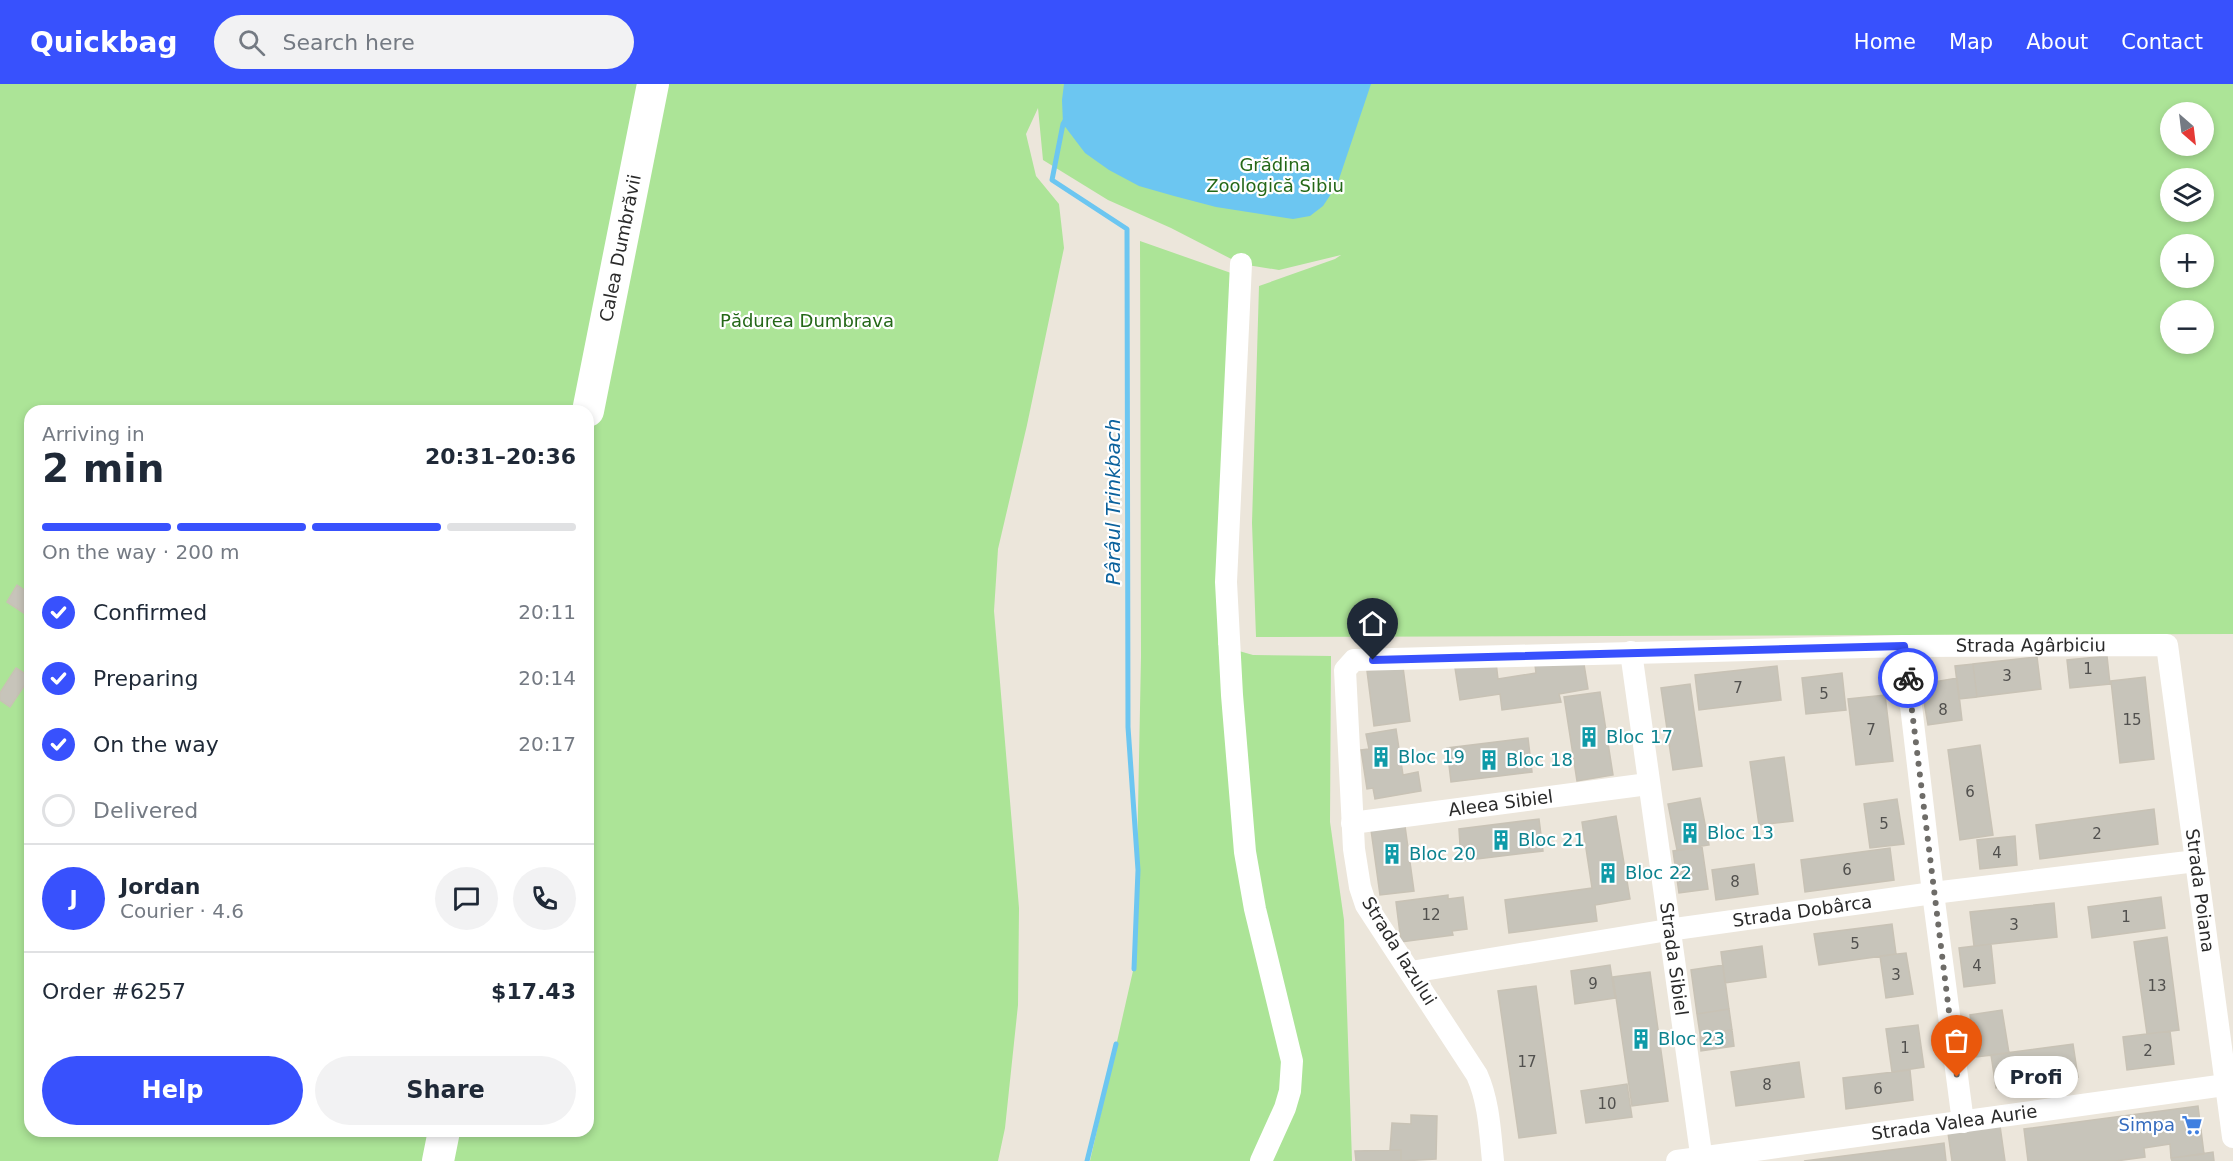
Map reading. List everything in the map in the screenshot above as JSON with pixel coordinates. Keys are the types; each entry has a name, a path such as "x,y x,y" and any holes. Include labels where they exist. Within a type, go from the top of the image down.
{"main road":[{"name":"Calea Dumbrăvii","path":"589,405 654,84"},
{"path":"438,1161 443,1137"}],"street":[{"path":"1241,264 1226,582 1232,695 1245,852 1255,909 1289,1045 1292,1068 1290,1091 1285,1108 1261,1161"},
{"name":"Strada Agârbiciu","path":"1354,660 1904,646 2167,645"},
{"name":"Strada Poiana","path":"2167,645 2196,861 2230,1085 2233,1137"},
{"path":"1904,646 1963,1122"},
{"name":"Strada Sibiel","path":"1631,652 1668,930 1702,1159"},
{"name":"Strada Iazului","path":"1354,660 1345,670 1352,823 1360,887 1366,905 1411,972 1483,1089 1493,1161"},
{"name":"Aleea Sibiel","path":"1352,823 1648,784"},
{"name":"Strada Dobârca","path":"1411,972 1668,930 1933,893 2196,861"},
{"name":"Strada Valea Aurie","path":"1677,1161 2230,1085"}],"green space":[{"path":"0,84 2233,84 2233,634 1256,637 1252,523 1259,286 1341,255 1279,270 1241,264 1171,228 1108,200 1043,160 1038,108 1026,134 1036,176 1059,204 1064,248 998,549 994,611 1019,908 1018,1005 1005,1128 998,1161 0,1161"},
{"path":"1140,241 1231,273 1218,645 1253,655 1331,656 1330,822 1344,920 1352,1161 1090,1161 1135,962 1141,657"}],"water":[{"path":"1064,84 1371,84 1337,185 1323,206 1310,216 1293,219 1216,207 1174,196 1139,186 1109,170 1085,153 1063,124"}],"building":[{"path":"17,585 24,590 24,613 7,602"},
{"path":"2107,656 2110,684 2070,688 2067,660"},
{"path":"2037,657 2041,689 1977,697 1973,664"},
{"path":"1583,658 1588,689 1559,694 1561,702 1502,710 1500,694 1460,700 1455,668 1496,662 1498,679 1536,673 1535,665"},
{"path":"1973,664 1977,697 1959,699 1955,666"},
{"path":"1777,666 1781,700 1699,710 1695,675"},
{"path":"1403,667 1410,721 1374,726 1367,671"},
{"path":"16,668 24,673 24,686 10,707 0,700 0,693"},
{"path":"1842,673 1846,710 1806,714 1802,678"},
{"path":"2145,677 2154,759 2120,763 2111,681"},
{"path":"1957,678 1962,720 1928,725 1921,684"},
{"path":"1690,684 1702,766 1673,770 1661,688"},
{"name":"Bloc 17","path":"1600,692 1613,775 1577,781 1564,697"},
{"path":"1885,695 1893,761 1856,765 1848,699"},
{"name":"Bloc 19","path":"1396,729 1403,775 1418,772 1421,791 1375,799 1373,788 1367,789 1361,750 1369,749 1366,734"},
{"name":"Bloc 18","path":"1528,738 1532,772 1451,782 1447,748"},
{"path":"1980,745 1993,835 1960,840 1948,750"},
{"path":"1784,757 1793,821 1759,825 1750,762"},
{"name":"Bloc 13","path":"1700,798 1709,845 1677,850 1668,804"},
{"path":"1897,799 1904,844 1870,848 1864,804"},
{"path":"2154,809 2158,844 2040,859 2036,825"},
{"name":"Bloc 22","path":"1616,816 1630,899 1595,905 1597,921 1509,933 1505,900 1592,888 1582,822"},
{"name":"Bloc 21","path":"1539,819 1543,851 1461,861 1459,829"},
{"name":"Bloc 20","path":"1405,826 1414,891 1380,895 1371,830"},
{"path":"2015,836 2017,865 1980,869 1977,840"},
{"path":"1702,847 1708,889 1679,893 1673,851"},
{"path":"1890,848 1894,880 1805,892 1801,860"},
{"path":"1754,864 1758,894 1716,900 1712,870"},
{"path":"1448,895 1448,899 1463,897 1467,929 1452,931 1453,935 1401,942 1396,902"},
{"path":"2161,897 2165,928 2092,938 2088,907"},
{"path":"2054,903 2057,937 1974,946 1970,912"},
{"path":"1892,924 1896,954 1819,965 1814,934"},
{"path":"2167,937 2179,1030 2147,1034 2134,942"},
{"path":"1991,944 1995,983 1964,987 1959,948"},
{"path":"1762,946 1766,977 1725,983 1721,952"},
{"path":"1906,953 1913,994 1886,998 1880,956"},
{"path":"1610,965 1615,998 1575,1004 1571,971"},
{"path":"1723,965 1729,1009 1697,1014 1691,970"},
{"name":"Bloc 23","path":"1650,972 1668,1101 1632,1106 1613,977"},
{"path":"1536,986 1556,1133 1519,1138 1498,991"},
{"path":"1729,1009 1732,1030 1700,1034 1697,1014"},
{"path":"2002,1010 2009,1053 1976,1057 1970,1015"},
{"path":"1918,1025 1924,1067 1892,1072 1886,1029"},
{"path":"1732,1030 1734,1046 1701,1051 1700,1034"},
{"path":"2170,1031 2174,1064 2127,1070 2123,1037"},
{"path":"2073,1044 2078,1077 1996,1088 1991,1055"},
{"path":"1799,1062 1804,1097 1736,1106 1731,1072"},
{"path":"1910,1070 1913,1100 1846,1109 1843,1078"},
{"path":"1627,1084 1632,1117 1586,1123 1581,1091"},
{"path":"2198,1106 2204,1154 2171,1158 2170,1144 2144,1148 2145,1157 2116,1161 2028,1161 2024,1129"},
{"path":"1411,1115 1437,1116 1436,1159 1401,1161 1401,1150 1390,1150 1392,1123 1411,1124"},
{"path":"2000,1126 2005,1161 1952,1161 1948,1133"},
{"path":"1944,1143 1946,1161 1804,1161 1930,1145"},
{"path":"1401,1150 1401,1161 1356,1161 1355,1151"},
{"path":"2213,1152 2214,1161 2172,1161 2171,1158"}],"waterway":[{"name":"Pârâul Trinkbach","path":"1066,119 1063,124 1052,180 1127,229 1128,727 1138,870 1134,969"},
{"name":"Pârâul Trinkbach","path":"1087,1161 1116,1044"}],"way so far":[{"path":"1908,678 1957,1077"}],"place":[{"name":"Bloc 17","path":"1589,737"},
{"name":"Bloc 19","path":"1381,757"},
{"name":"Bloc 18","path":"1489,760"},
{"name":"Bloc 13","path":"1690,833"},
{"name":"Bloc 21","path":"1501,840"},
{"name":"Bloc 20","path":"1392,854"},
{"name":"Bloc 22","path":"1608,873"},
{"name":"Bloc 23","path":"1641,1039"},
{"name":"Profi","path":"1957,1077"},
{"name":"Simpa","path":"2192,1125"}],"route":[{"path":"1373,660 1904,646 1908,678"}],"park label":[{"name":"Grădina Zoologică Sibiu","path":"1275,175"},
{"name":"Pădurea Dumbrava","path":"807,321"}]}
